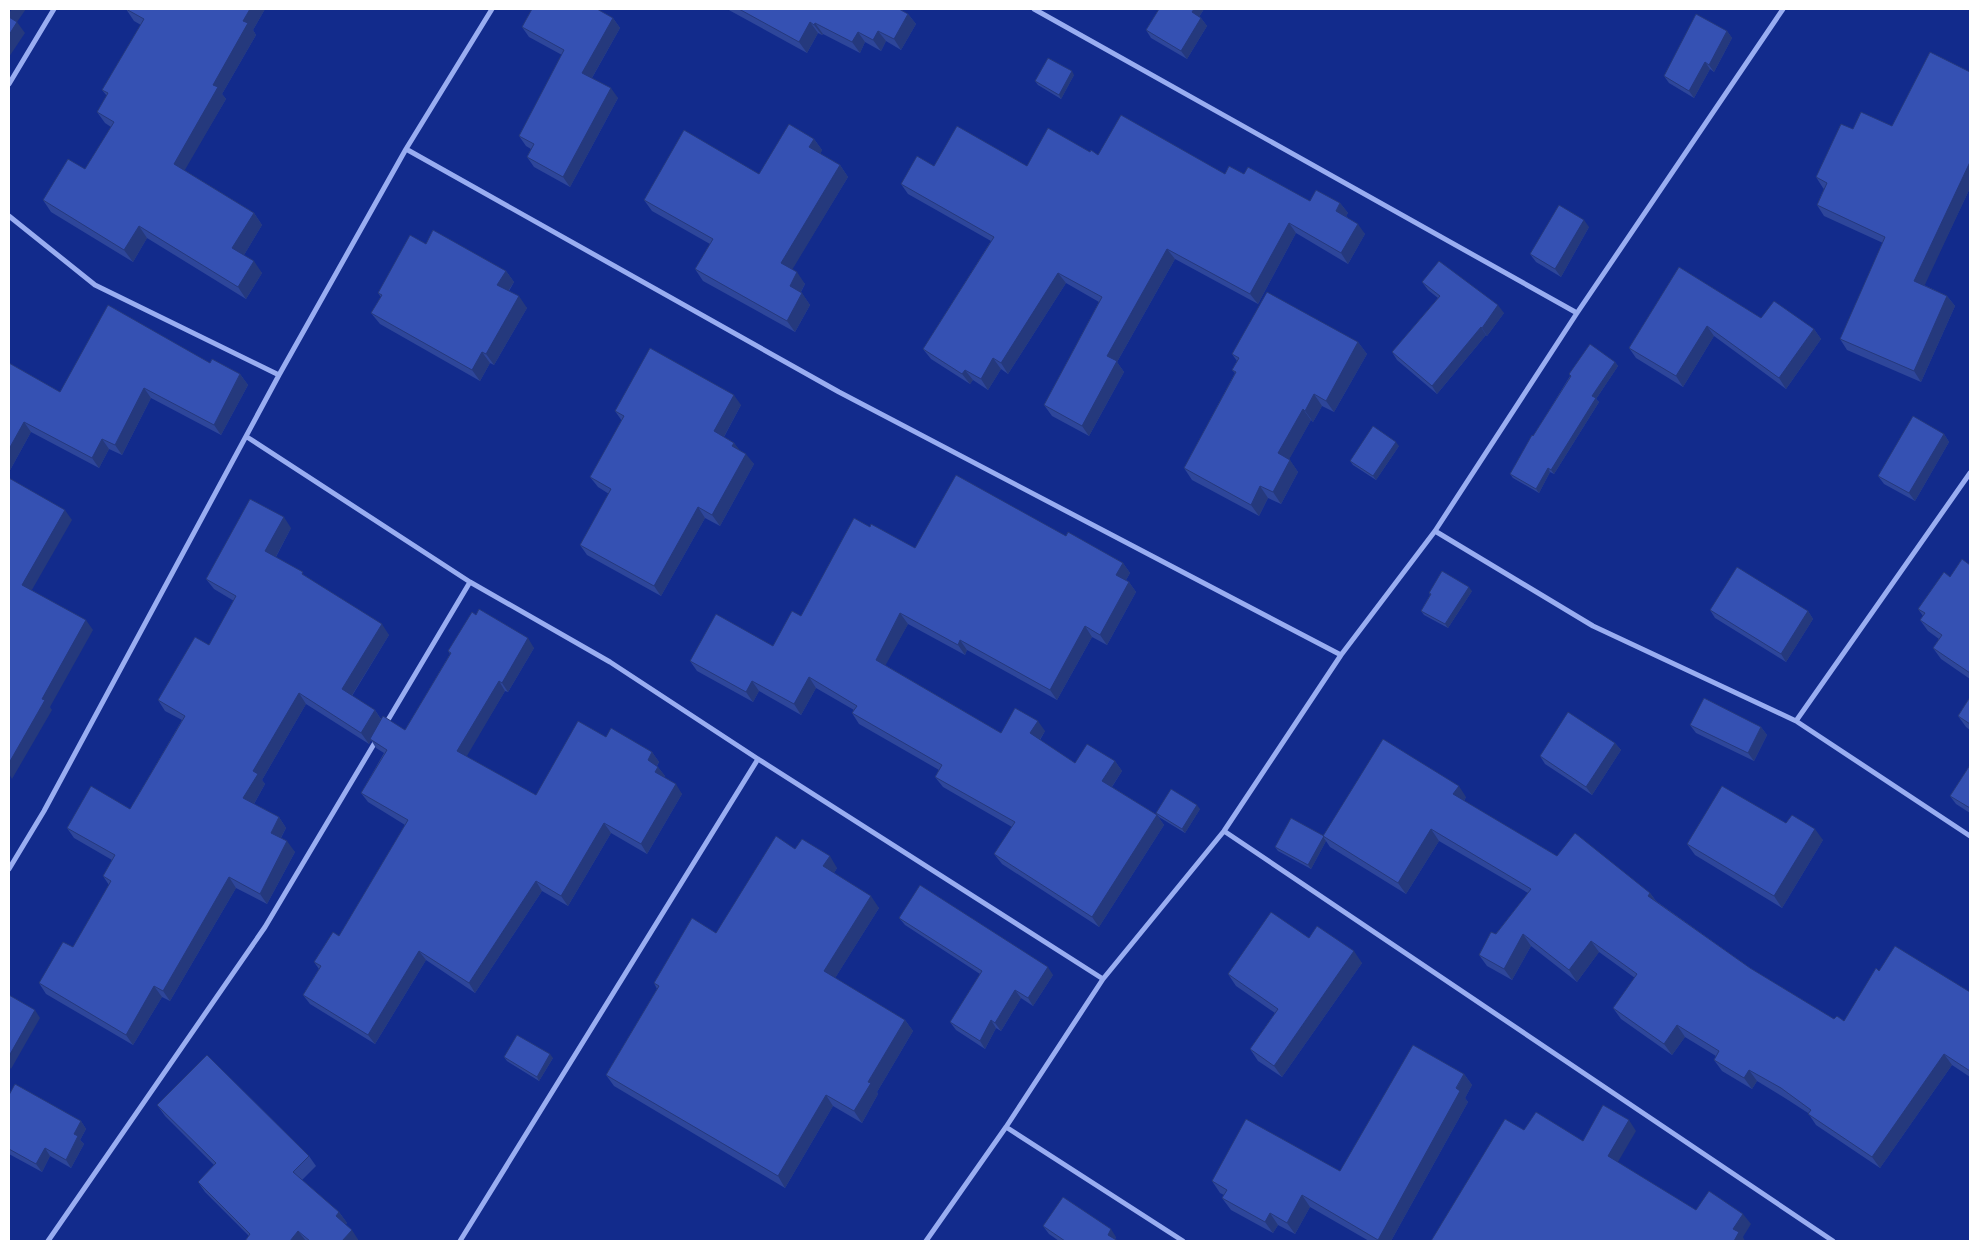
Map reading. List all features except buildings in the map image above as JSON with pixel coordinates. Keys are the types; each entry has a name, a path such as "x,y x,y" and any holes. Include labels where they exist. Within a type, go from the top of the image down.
{"street":[{"path":"9,84 54,9"},
{"path":"9,869 44,811 279,375 406,149 492,9"},
{"path":"1034,9 1577,312"},
{"path":"926,1241 1006,1127 1103,979 1224,831 1341,655 1435,531 1577,312 1783,9"},
{"path":"406,149 839,392 1341,655"},
{"path":"9,216 95,285 279,375"},
{"path":"246,437 470,582 610,662 758,759 1103,979"},
{"path":"1796,721 1970,473"},
{"path":"1435,531 1594,626 1796,721 1970,836"},
{"path":"48,1241 265,927 470,582"},
{"path":"460,1241 758,759"},
{"path":"1224,831 1834,1241"},
{"path":"1006,1127 1183,1241"}]}
